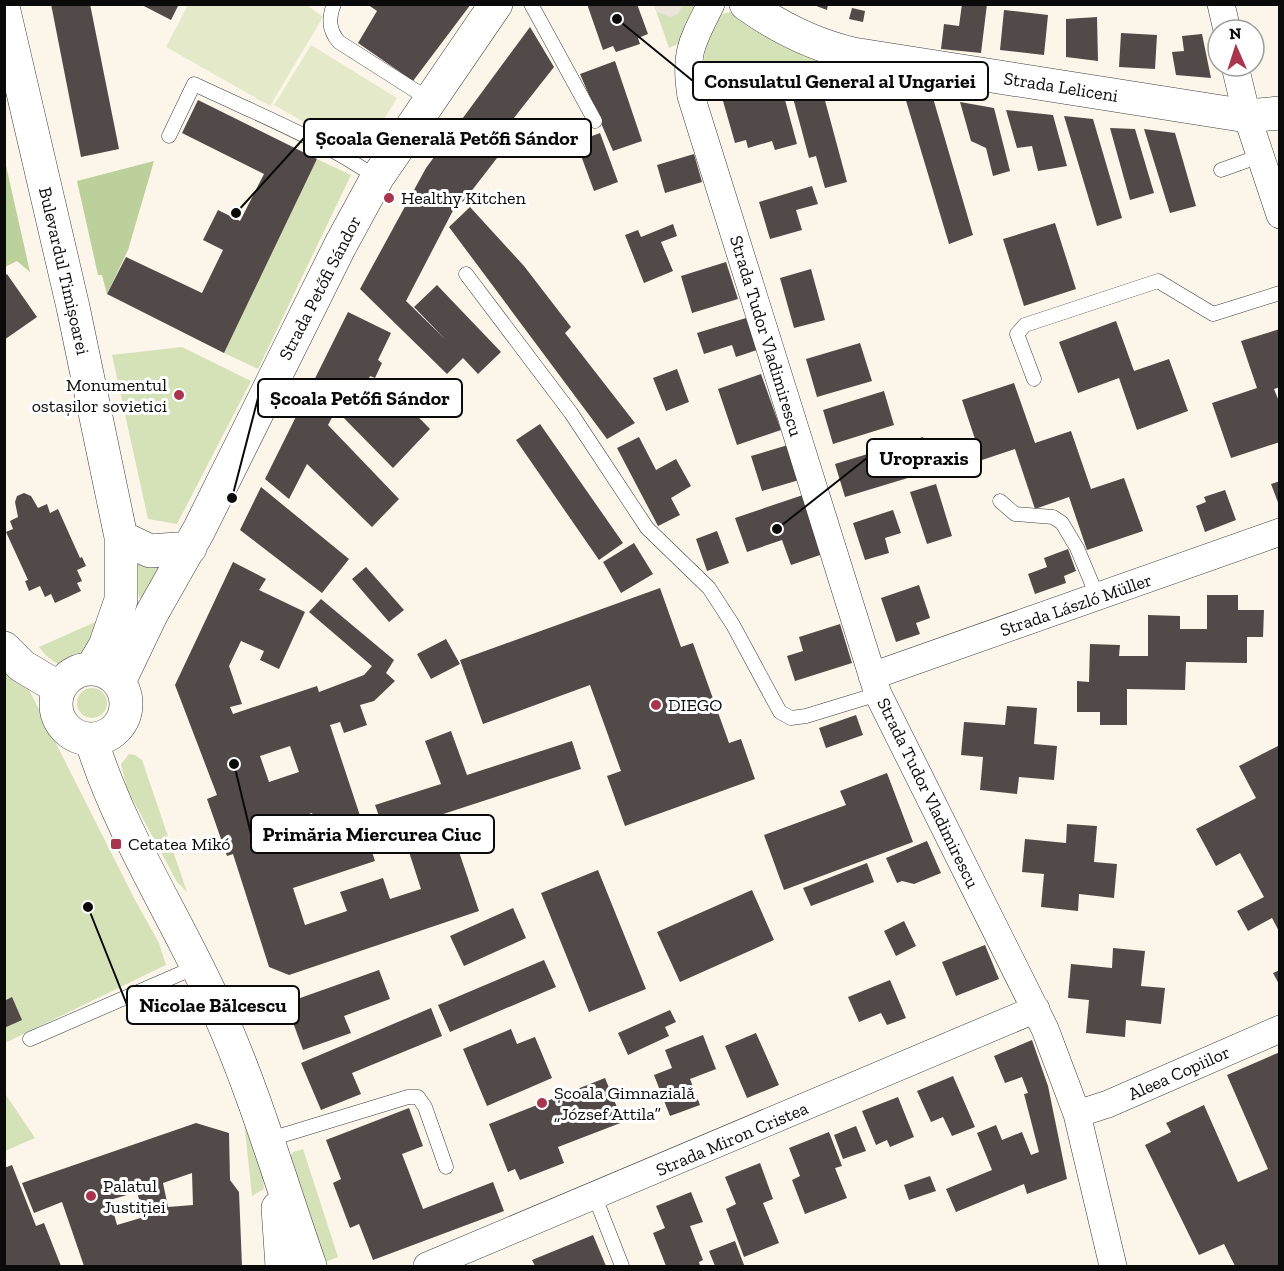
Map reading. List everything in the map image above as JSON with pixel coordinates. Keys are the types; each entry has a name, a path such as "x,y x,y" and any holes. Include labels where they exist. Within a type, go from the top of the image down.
{"street":[{"name":"Strada Petőfi Sándor","path":"105,675 152,613 190,548 328,270 377,178 496,4"},
{"name":"Strada Tudor Vladimirescu","path":"711,4 689,52 687,65 691,96 875,685 893,729 1036,1009 1077,1114 1113,1266"},
{"name":"Strada Leliceni","path":"746,4 785,28 836,50 854,54 1247,116 1280,113"},
{"name":"Bulevardul Timișoarei","path":"4,12 73,307 121,537 121,600 105,646 105,675"},
{"path":"1238,78 1247,116 1280,215"},
{"name":"Strada László Müller","path":"875,685 1098,598 1280,532"},
{"path":"121,537 150,551 190,548"},
{"path":"4,648 22,666 59,688"},
{"path":"70,675 105,675 125,697 123,719 112,732 103,737 91,739 74,735 61,722 55,706 59,688 70,675"},
{"path":"91,739 123,819 198,966 231,1042 310,1266"},
{"name":"Strada Miron Cristea","path":"427,1266 1036,1009"},
{"name":"Aleea Copiilor","path":"1077,1114 1108,1104 1280,1029"},
{"path":"271,1154 282,1266"}],"lane":[{"path":"334,4 330,18 331,32 339,42 430,100"},
{"path":"531,4 595,121"},
{"path":"169,136 194,84 284,126 358,165 377,178"},
{"path":"1221,170 1260,156"},
{"path":"466,274 571,413 647,528 662,546 709,588 733,625 780,712 791,718 806,716 875,685"},
{"path":"1034,379 1017,334 1024,325 1158,281 1213,314 1280,293"},
{"path":"1257,284 1261,299"},
{"path":"1000,501 1015,514 1053,517 1062,523 1077,548 1098,598"},
{"path":"30,1039 198,966"},
{"path":"271,1154 408,1097 418,1097 425,1107 446,1167"},
{"path":"595,1197 622,1266"}],"green space":[{"path":"188,5 307,5 323,17 270,106 166,47"},
{"path":"654,5 698,5 685,41 669,48"},
{"path":"730,12 818,61 818,71 782,69 707,86 704,77 706,48 712,31 722,14"},
{"path":"311,45 397,98 362,155 274,105"},
{"path":"317,159 351,175 258,369 224,353"},
{"path":"5,161 30,272 17,261 5,267"},
{"path":"154,161 128,250 107,294 102,275 98,275 77,181"},
{"path":"182,347 251,381 177,524 148,519 112,355"},
{"path":"129,560 164,563 141,603"},
{"path":"111,615 90,649 73,664 62,665 51,660 39,647"},
{"path":"4,660 19,670 159,943 166,965 5,1043"},
{"path":"92,688 103,692 107,703 103,714 92,718 81,714 77,703 81,692"},
{"path":"129,754 142,760 187,892 177,882 127,789 121,764"},
{"path":"4,1092 35,1138 5,1151 4,1151"},
{"path":"243,1112 261,1159 264,1189 252,1196"},
{"path":"303,1149 338,1257 321,1264 289,1158 293,1152"}],"shaded area":[{"path":"654,4 683,5 678,14 671,17 657,12"}],"building":[{"path":"51,4 90,4 119,149 81,157"},
{"path":"140,4 179,4 171,20"},
{"path":"367,4 471,4 413,81 358,43 377,11"},
{"path":"587,4 637,4 648,34 638,38 640,44 616,52 613,46 603,50"},
{"path":"811,4 828,4 827,10"},
{"path":"962,4 987,4 981,53 941,49 944,24 959,26"},
{"path":"852,8 865,11 863,22 849,19"},
{"path":"1004,10 1048,15 1044,55 1000,50"},
{"path":"1097,17 1098,61 1066,57 1066,19"},
{"path":"530,27 554,67 506,128 514,136 463,202 459,199 406,301 446,340 414,307 437,285 501,352 478,374 463,358 447,374 360,289 426,168"},
{"path":"1121,33 1157,35 1155,69 1119,67"},
{"path":"1202,34 1206,54 1206,78 1176,75 1172,52 1184,51 1182,36"},
{"path":"615,61 642,141 613,151 580,74"},
{"path":"779,78 797,144 775,150 772,141 748,148 746,140 735,143 721,94"},
{"path":"788,79 820,82 847,182 825,188 816,156 809,158"},
{"path":"904,94 933,98 973,235 949,244"},
{"path":"198,100 317,159 224,353 107,294 126,257 202,293 223,250 203,240 218,210 240,221 264,174 182,133"},
{"path":"960,102 994,108 1010,171 993,176 986,148 971,141"},
{"path":"1006,110 1053,115 1067,166 1038,171 1032,146 1017,148"},
{"path":"1064,116 1093,119 1122,218 1097,226"},
{"path":"1110,128 1135,129 1154,193 1130,200"},
{"path":"1144,129 1175,133 1196,206 1170,213"},
{"path":"600,133 618,182 594,191 576,142"},
{"path":"694,154 702,182 665,193 657,165"},
{"path":"812,186 818,204 796,210 802,230 770,239 759,202"},
{"path":"470,207 524,266 571,327 565,333 635,423 607,439 449,227"},
{"path":"1055,223 1076,289 1024,306 1003,239"},
{"path":"673,224 677,236 661,242 673,271 644,283 625,235 638,230 641,237"},
{"path":"726,262 738,299 692,313 681,276"},
{"path":"811,269 825,320 794,328 780,278"},
{"path":"7,274 37,317 4,340 4,276"},
{"path":"348,312 391,333 378,360 382,363 375,378 370,376 364,391 373,400 385,383 430,429 393,468 336,410 328,425 399,499 372,527 307,464 289,499 265,479"},
{"path":"746,318 757,350 736,357 732,345 704,354 697,333"},
{"path":"1116,321 1134,371 1169,359 1188,411 1137,430 1119,378 1078,393 1059,342"},
{"path":"1280,329 1280,387 1274,389 1280,404 1280,442 1231,458 1212,403 1257,388 1241,341"},
{"path":"860,343 872,381 817,397 806,359"},
{"path":"677,369 689,402 666,411 653,378"},
{"path":"761,374 781,430 737,445 718,389"},
{"path":"1014,383 1035,443 1071,431 1091,489 1124,478 1143,531 1087,550 1069,497 1035,509 1015,449 982,460 962,400"},
{"path":"884,391 894,425 833,444 823,410"},
{"path":"540,424 623,543 599,560 516,440"},
{"path":"639,437 656,470 676,459 691,486 671,498 680,515 658,526 617,448"},
{"path":"923,437 927,452 915,456 921,474 845,497 835,464"},
{"path":"788,445 799,480 762,491 751,456"},
{"path":"1280,481 1280,505 1279,505 1271,484"},
{"path":"936,484 952,536 927,544 910,492"},
{"path":"261,487 349,559 322,593 240,530"},
{"path":"1225,490 1236,520 1205,532 1196,506 1206,502 1204,497"},
{"path":"24,493 31,496 38,508 47,504 50,513 58,509 80,558 82,557 86,566 77,570 82,581 77,583 81,591 55,603 51,594 45,597 40,586 29,591 25,581 28,580 6,532 13,529 10,521 18,517 15,502 17,496"},
{"path":"803,495 823,554 791,565 782,540 747,552 735,518"},
{"path":"893,510 901,533 885,538 889,553 865,560 853,523"},
{"path":"717,531 729,563 707,571 696,539"},
{"path":"634,543 653,574 621,593 603,562"},
{"path":"1068,549 1076,571 1064,576 1066,583 1035,594 1028,574 1047,567 1044,558"},
{"path":"233,562 266,579 259,590 305,612 279,669 260,660 264,651 241,641 229,666 242,704 230,707 233,714 317,686 319,692 364,675 372,666 309,612 321,599 394,660 386,673 395,681 374,701 360,705 367,725 344,733 340,722 330,725 375,861 293,888 305,925 347,911 340,892 383,878 390,899 421,889 409,852 454,837 479,911 289,975 269,967 233,854 227,856 207,799 217,795 175,685","holes":["290,746 299,772 269,782 260,756","312,813 321,839 291,849 282,823"]},
{"path":"366,567 404,610 389,622 352,579"},
{"path":"919,585 930,618 916,623 920,634 896,642 881,598"},
{"name":"DIEGO","path":"660,588 681,647 693,643 729,743 741,739 755,779 625,826 607,776 621,771 590,685 483,724 460,660"},
{"path":"1207,595 1238,595 1238,610 1264,610 1263,637 1247,637 1247,663 1186,662 1185,690 1127,689 1127,725 1100,725 1100,712 1077,712 1077,681 1089,682 1090,644 1120,645 1119,656 1148,656 1148,615 1180,616 1180,629 1207,629"},
{"path":"840,624 852,663 795,681 787,656 803,651 799,637"},
{"path":"446,639 460,664 431,679 417,654"},
{"path":"1007,706 1037,708 1034,744 1057,746 1054,780 1019,777 1017,794 980,790 983,757 961,755 964,722 1005,725"},
{"path":"856,715 863,735 826,748 819,728"},
{"path":"451,731 467,775 572,741 581,769 385,833 375,805 441,784 425,741"},
{"path":"1280,745 1280,933 1272,918 1248,931 1237,911 1264,897 1240,853 1216,866 1196,829 1256,798 1239,766"},
{"path":"887,773 913,842 784,890 764,835 846,805 840,791"},
{"path":"1067,824 1097,826 1094,862 1117,864 1114,898 1079,894 1078,911 1041,907 1044,874 1022,872 1025,839 1066,843"},
{"path":"927,841 941,873 914,884 902,881 897,883 886,858"},
{"path":"867,863 874,882 811,906 803,888"},
{"path":"598,870 646,989 589,1012 541,893"},
{"path":"752,890 774,940 680,982 657,932"},
{"path":"513,908 526,938 464,966 450,936"},
{"path":"904,921 916,946 896,956 884,931"},
{"path":"985,945 999,979 956,996 942,962"},
{"path":"1113,948 1145,951 1141,986 1165,988 1161,1024 1126,1020 1125,1037 1086,1033 1089,1000 1068,998 1071,964 1112,968"},
{"path":"544,960 556,987 450,1032 438,1005"},
{"path":"379,970 390,999 344,1016 351,1033 303,1050 286,1003"},
{"path":"1280,970 1280,986 1273,973"},
{"path":"890,980 906,1018 887,1025 881,1013 859,1022 848,997"},
{"path":"12,997 22,1020 4,1028 4,1001"},
{"path":"431,1008 442,1036 352,1073 361,1094 321,1110 301,1063"},
{"path":"670,1010 676,1022 665,1027 669,1036 628,1055 618,1033"},
{"path":"511,1029 517,1044 535,1037 552,1078 487,1106 463,1049"},
{"path":"756,1033 779,1085 747,1098 725,1046"},
{"path":"703,1035 716,1069 690,1079 700,1105 670,1116 654,1075 672,1068 665,1050"},
{"path":"1032,1040 1048,1086 1067,1179 1027,1194 1024,1184 956,1212 946,1189 992,1170 977,1133 996,1125 1002,1140 1022,1132 1031,1155 1039,1152 1024,1094 1028,1093 1022,1077 1005,1083 994,1056"},
{"path":"1280,1052 1280,1266 1235,1266 1224,1244 1199,1255 1145,1145 1171,1132 1166,1123 1204,1105 1238,1182 1268,1169 1227,1075"},
{"path":"953,1076 975,1127 952,1136 943,1117 931,1122 917,1091"},
{"path":"605,1078 623,1122 558,1147 564,1163 520,1180 515,1169 508,1172 489,1124"},
{"path":"898,1097 914,1137 890,1147 887,1140 876,1145 862,1111"},
{"path":"409,1108 423,1146 402,1154 423,1209 493,1182 504,1211 373,1260 359,1224 350,1228 333,1183 341,1179 326,1140"},
{"name":"Palatul Justiției","path":"196,1123 229,1133 230,1180 239,1192 242,1266 84,1266 62,1202 34,1213 22,1183","holes":["192,1173 193,1205 168,1207 163,1183","137,1192 144,1217 117,1225 110,1200"]},
{"path":"856,1126 866,1151 843,1159 834,1135"},
{"path":"829,1132 842,1166 835,1168 847,1198 805,1214 792,1180 800,1176 789,1148"},
{"path":"760,1163 773,1199 763,1203 779,1243 744,1257 726,1209 736,1204 725,1177"},
{"path":"12,1165 36,1226 44,1223 61,1266 4,1266 4,1168"},
{"path":"930,1176 936,1191 909,1200 904,1185"},
{"path":"691,1192 703,1222 690,1226 703,1260 699,1262 700,1266 666,1266 653,1233 665,1228 656,1206"},
{"path":"593,1235 606,1266 535,1266 532,1260"},
{"path":"735,1241 744,1265 715,1266 709,1251"}],"place":[{"name":"Consulatul General al Ungariei","path":"617,19"},
{"name":"Healthy Kitchen","path":"389,198"},
{"name":"Școala Generală Petőfi Sándor","path":"236,213"},
{"name":"Monumentul ostașilor sovietici","path":"179,395"},
{"name":"Școala Petőfi Sándor","path":"232,498"},
{"name":"Uropraxis","path":"777,529"},
{"name":"DIEGO","path":"656,705"},
{"name":"Primăria Miercurea Ciuc","path":"234,764"},
{"name":"Cetatea Mikó","path":"116,844"},
{"name":"Nicolae Bălcescu","path":"88,907"},
{"name":"Școala Gimnazială „József Attila”","path":"542,1103"},
{"name":"Palatul Justiției","path":"91,1196"}]}
